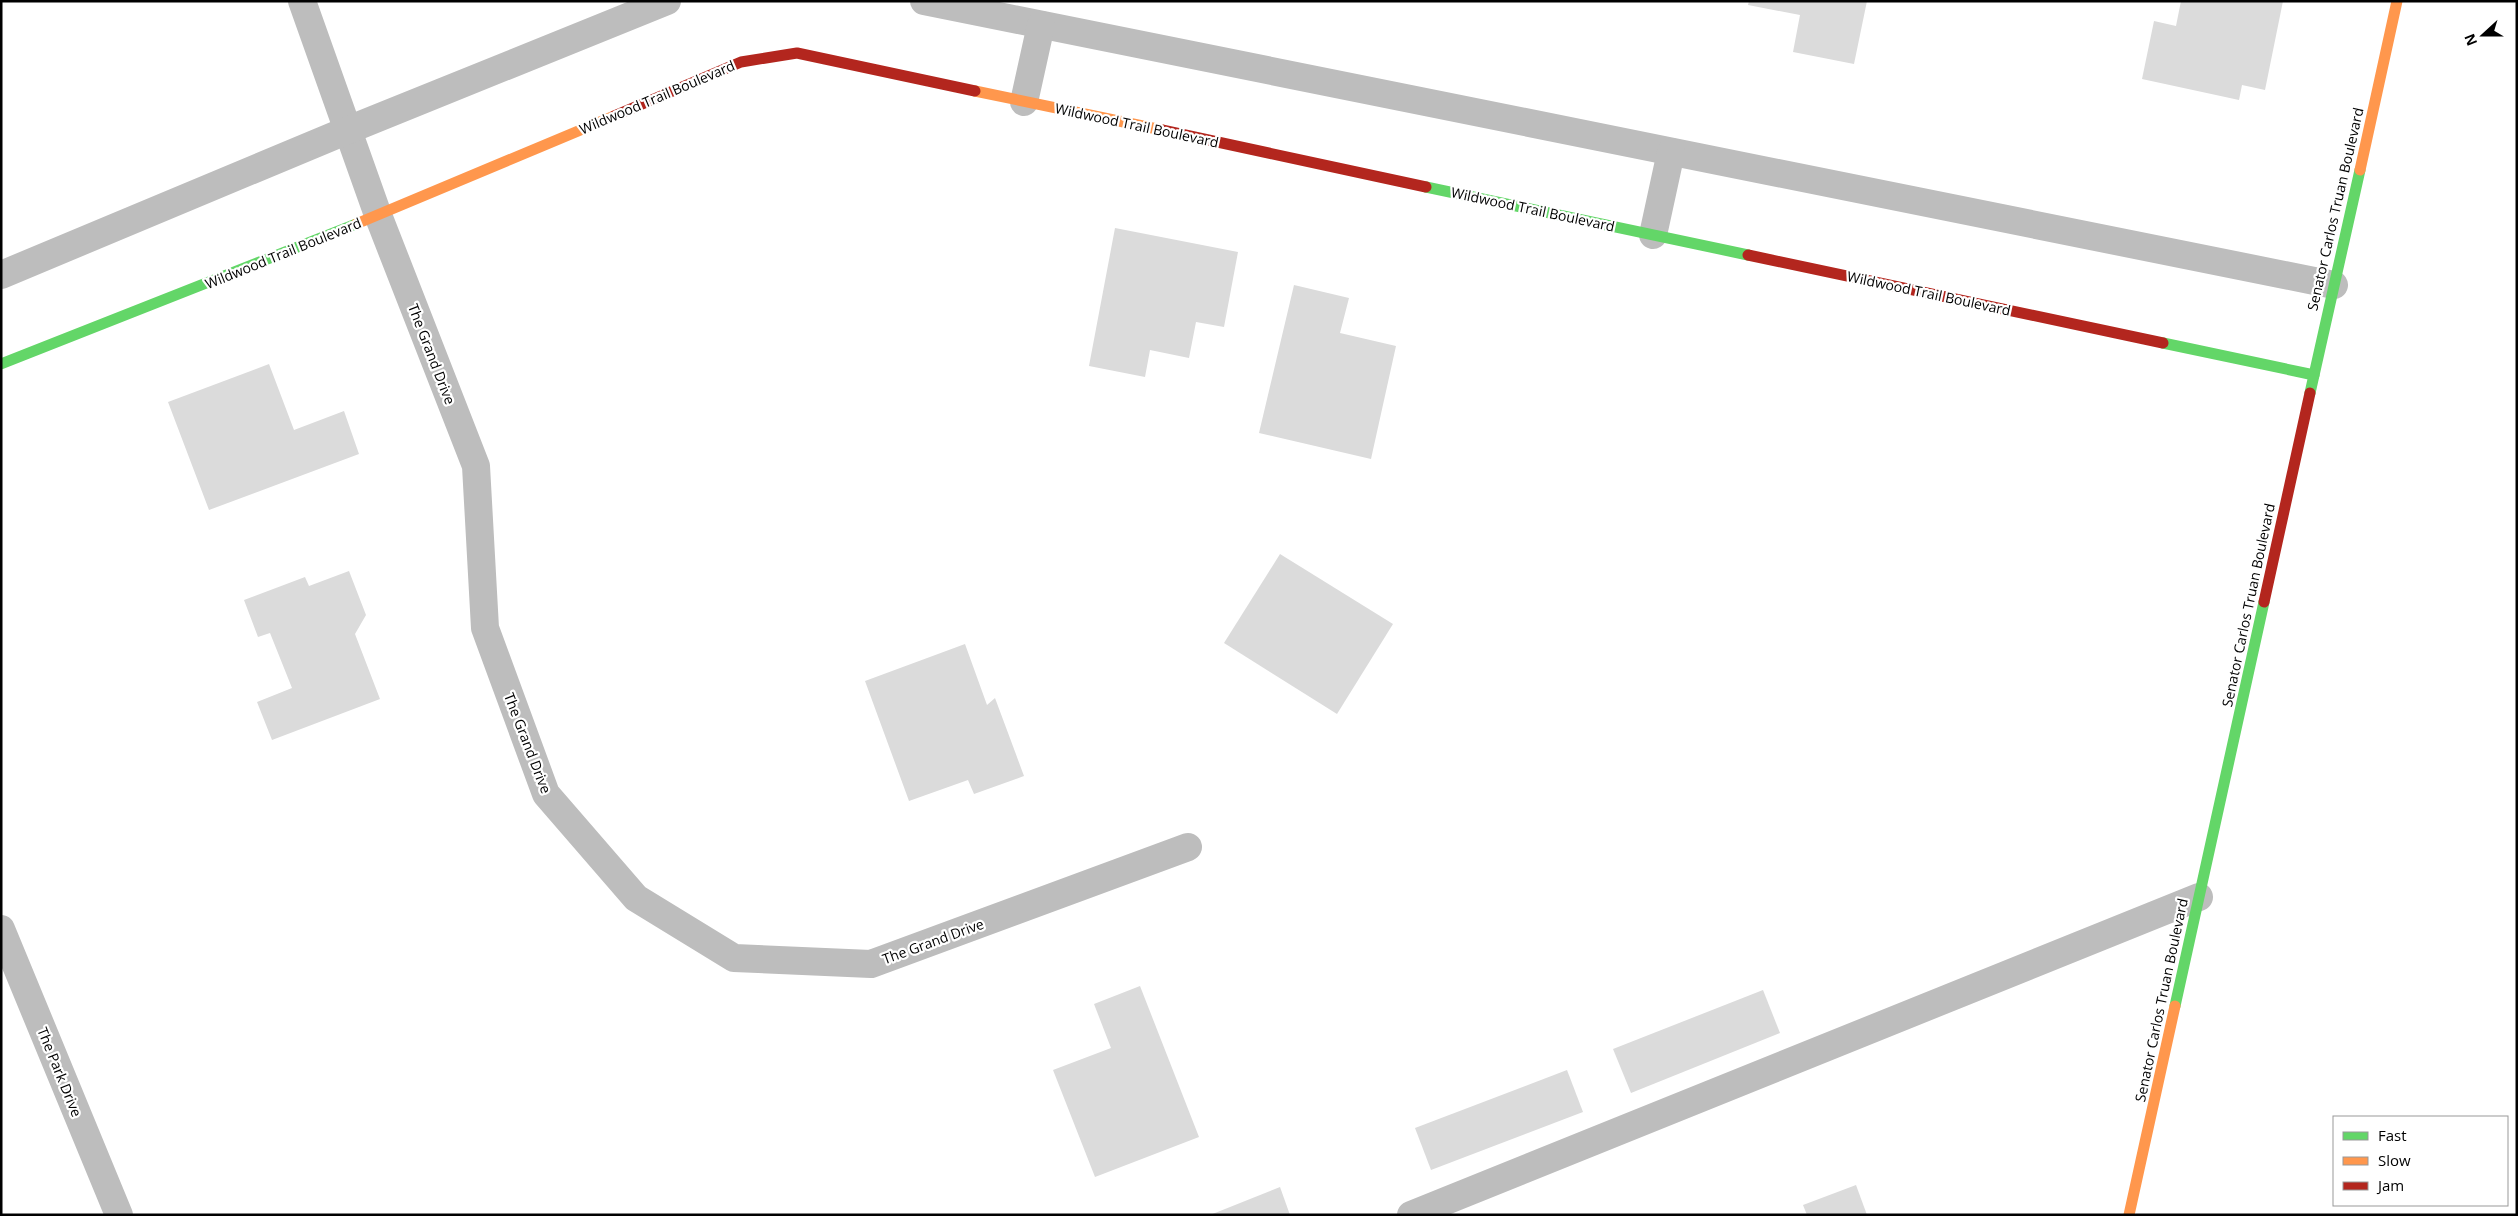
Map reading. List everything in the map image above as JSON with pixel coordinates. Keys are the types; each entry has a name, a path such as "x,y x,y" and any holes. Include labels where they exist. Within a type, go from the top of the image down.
{"street":[{"name":"The Grand Drive","path":"302,1 378,215 476,466 484,628 546,794 636,898 734,958 871,964 1188,847"},
{"path":"1,275 348,130 667,1"},
{"path":"924,1 2334,285"},
{"name":"Senator Carlos Truan Boulevard","path":"2129,1215 2397,1"},
{"path":"1024,102 1041,25"},
{"name":"Wildwood Trail Boulevard","path":"1,364 378,215 741,62 797,54 2314,375"},
{"path":"1653,235 1671,152"},
{"path":"1411,1215 2199,897"},
{"name":"The Park Drive","path":"1,929 119,1215"}],"building":[{"path":"1749,1 1867,1 1854,64 1793,52 1800,15 1748,5"},
{"path":"2181,1 2283,1 2265,90 2242,85 2239,100 2142,79 2154,21 2176,26"},
{"path":"1115,228 1238,252 1224,327 1196,322 1189,358 1150,350 1145,377 1089,366"},
{"path":"1294,285 1349,298 1340,333 1396,346 1371,459 1259,433"},
{"path":"269,364 294,430 344,411 359,454 209,510 168,402"},
{"path":"1280,554 1393,624 1337,714 1224,643"},
{"path":"349,571 366,615 355,634 380,699 272,740 257,702 292,688 270,633 258,637 244,600 305,577 309,586"},
{"path":"965,644 987,705 995,698 1024,776 974,794 968,780 909,801 865,681"},
{"path":"1140,986 1199,1137 1095,1177 1053,1070 1111,1048 1094,1004"},
{"path":"1763,990 1780,1033 1631,1093 1613,1049"},
{"path":"1567,1070 1583,1112 1431,1170 1415,1128"},
{"path":"1856,1185 1867,1215 1807,1215 1803,1205"},
{"path":"1280,1187 1290,1215 1210,1215"}],"traffic: fast":[{"path":"2310,393 2360,170"},
{"path":"1426,187 1748,255"},
{"path":"1,364 356,224"},
{"path":"2163,343 2314,375"},
{"path":"2175,1006 2264,602"}],"traffic: slow":[{"path":"2360,170 2397,1"},
{"path":"975,91 1162,130"},
{"path":"356,224 614,116"},
{"path":"2129,1215 2175,1006"}],"traffic: jam":[{"path":"614,116 741,62 797,53 975,91"},
{"path":"1162,130 1426,187"},
{"path":"1748,255 2163,343"},
{"path":"2264,602 2310,393"}]}
